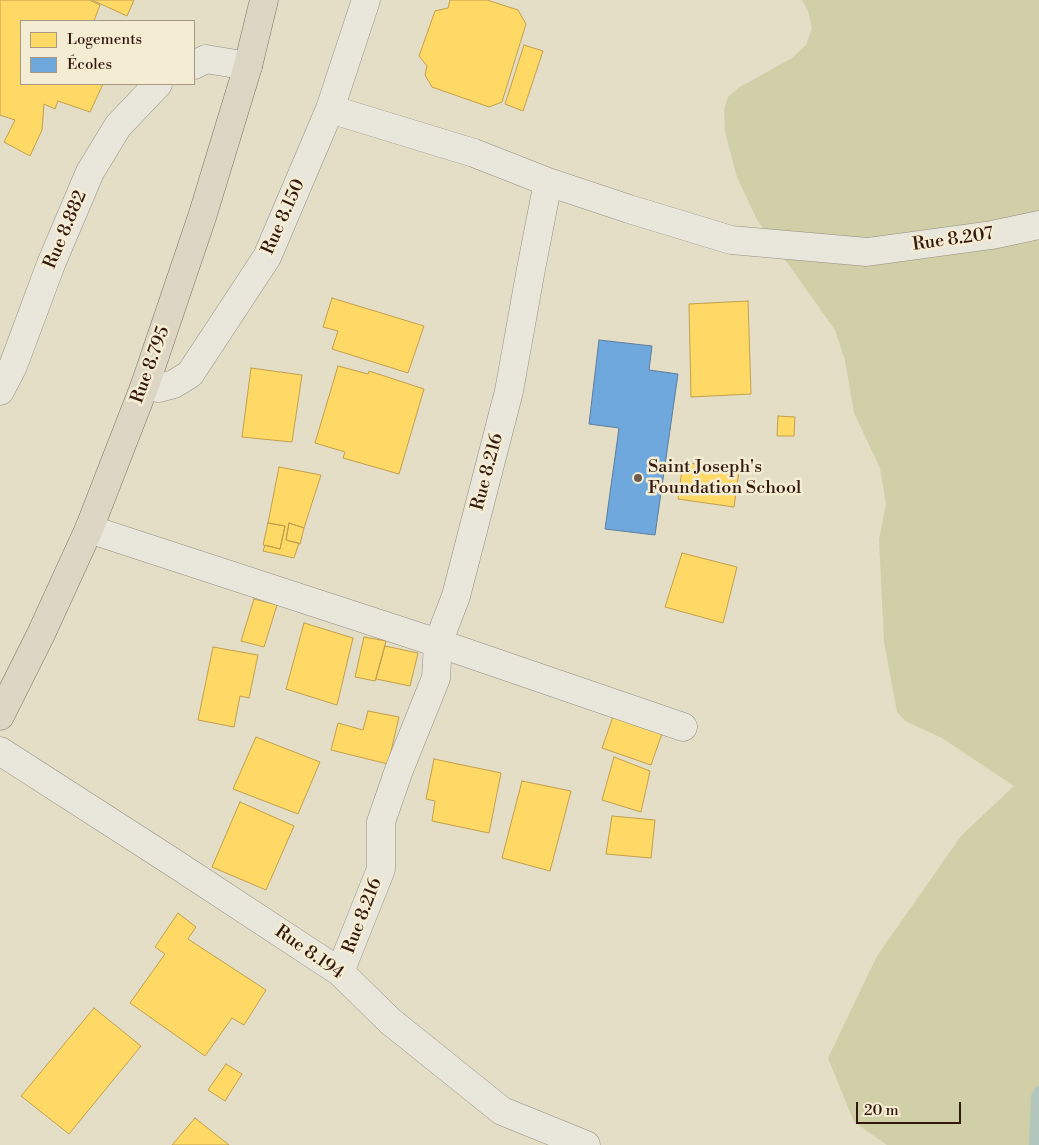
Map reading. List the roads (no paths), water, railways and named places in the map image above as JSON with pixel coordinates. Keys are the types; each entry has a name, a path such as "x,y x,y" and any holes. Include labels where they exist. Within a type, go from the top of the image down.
{"highway":[{"name":"Rue 8.795","path":"0,716 41,634 89,530 145,385 202,217 248,66 264,0"}],"street":[{"name":"Rue 8.150","path":"145,385 159,388 174,384 190,374 267,257 330,109 366,0"},
{"path":"195,64 206,59 248,66"},
{"name":"Rue 8.882","path":"0,391 13,366 51,264 90,172 118,126 157,85"},
{"path":"330,109 474,153 548,182"},
{"name":"Rue 8.207","path":"548,182 731,240 867,252 992,235 1039,225"},
{"name":"Rue 8.216","path":"340,972 381,870 381,822 399,770 436,678 438,643 456,596 509,391 548,182"},
{"path":"89,530 438,643 683,727"},
{"name":"Rue 8.194","path":"0,751 340,972 390,1021 502,1111 586,1145"}],"waterway":[{"path":"1034,1145 1036,1097 1039,1091"}],"place":[{"name":"Saint Joseph's Foundation School","path":"638,478"}]}
